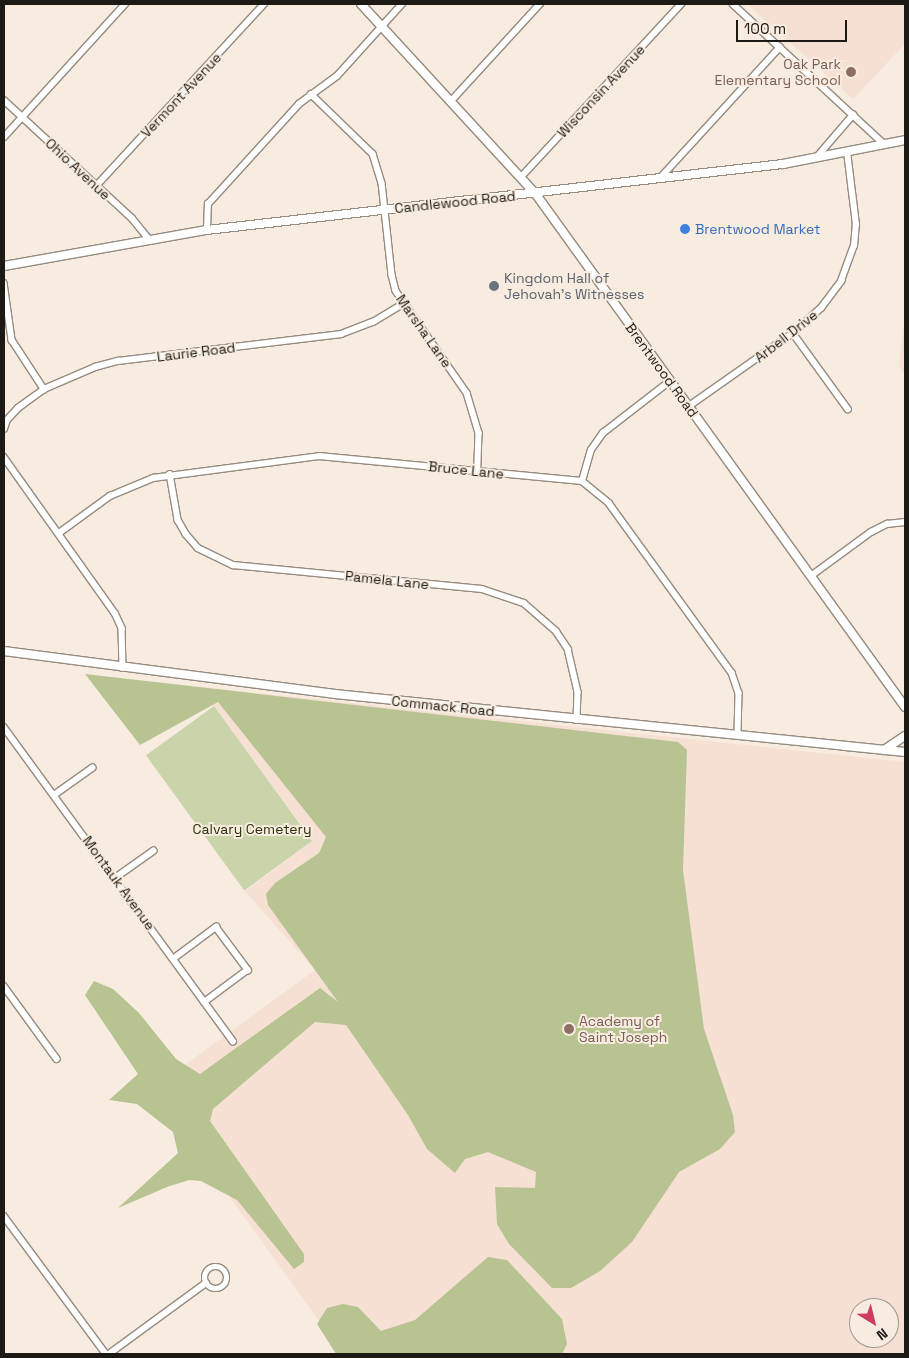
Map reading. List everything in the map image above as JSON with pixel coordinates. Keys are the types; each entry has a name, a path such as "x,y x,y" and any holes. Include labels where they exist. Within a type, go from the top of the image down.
{"street":[{"path":"4,137 125,4"},
{"name":"Vermont Avenue","path":"97,186 264,4"},
{"name":"Brentwood Road","path":"360,4 536,193 905,707"},
{"path":"207,230 208,204 311,94 337,76 402,4"},
{"path":"450,101 540,4"},
{"name":"Wisconsin Avenue","path":"521,177 681,4"},
{"path":"733,4 884,144"},
{"path":"661,177 780,47"},
{"name":"Marsha Lane","path":"311,94 373,154 379,169 392,275 403,304 467,392 479,433 478,471"},
{"name":"Ohio Avenue","path":"4,100 97,186 150,240"},
{"path":"815,159 853,115"},
{"name":"Candlewood Road","path":"4,266 207,230 815,159 905,140"},
{"name":"Arbell Drive","path":"689,406 793,333 831,296 841,281 854,246 856,207 847,152"},
{"path":"4,283 12,340 44,389"},
{"name":"Laurie Road","path":"4,429 7,420 18,408 44,389 72,375 118,361 341,334 373,322 403,304"},
{"path":"793,333 848,409"},
{"path":"670,381 603,433 591,450 582,481 609,502 732,674 739,693 738,735"},
{"name":"Bruce Lane","path":"59,533 110,496 170,474 319,456 582,481"},
{"path":"4,457 59,533 122,628 123,668"},
{"name":"Pamela Lane","path":"170,474 178,520 186,534 198,548 233,565 482,589 524,604 556,631 568,649 578,692 577,720"},
{"path":"812,576 871,532 887,524 905,522"},
{"name":"Commack Road","path":"4,651 123,668 577,720 905,752"},
{"name":"Montauk Avenue","path":"4,727 233,1041"},
{"path":"884,750 905,736"},
{"path":"54,795 92,768"},
{"path":"115,878 153,850"},
{"path":"173,959 216,927 248,970 204,1002"},
{"path":"4,986 57,1059"},
{"path":"4,1216 108,1354 206,1283"}],"shaded area":[{"name":"Oak Park Elementary School","path":"747,4 905,4 905,44 853,99"},
{"path":"905,314 905,375 899,366"},
{"name":"Academy of Saint Joseph","path":"200,687 905,762 905,1354 343,1354 152,1089 315,970 245,891 313,841"}],"green space":[{"path":"85,674 678,742 687,750 683,870 704,1029 733,1115 735,1132 720,1149 679,1172 632,1242 600,1271 571,1288 552,1288 509,1244 497,1224 495,1187 535,1188 536,1172 488,1152 465,1159 455,1173 427,1149 408,1115 346,1025 315,1022 213,1109 210,1121 304,1254 304,1262 294,1269 237,1200 201,1181 189,1180 167,1187 118,1208 178,1153 173,1132 137,1104 109,1100 138,1074 85,995 94,981 113,989 139,1013 176,1059 200,1074 320,988 338,1002 268,905 266,894 275,883 319,853 326,837 218,702 140,745"},
{"name":"Calvary Cemetery","path":"214,706 312,841 244,890 146,755"},
{"path":"488,1257 507,1260 562,1319 567,1344 562,1354 336,1354 317,1324 327,1308 343,1304 358,1307 381,1331 415,1320"}],"place":[{"name":"Oak Park Elementary School","path":"851,72"},
{"name":"Brentwood Market","path":"685,229"},
{"name":"Kingdom Hall of Jehovah’s Witnesses","path":"494,286"},
{"name":"Academy of Saint Joseph","path":"569,1029"}]}
